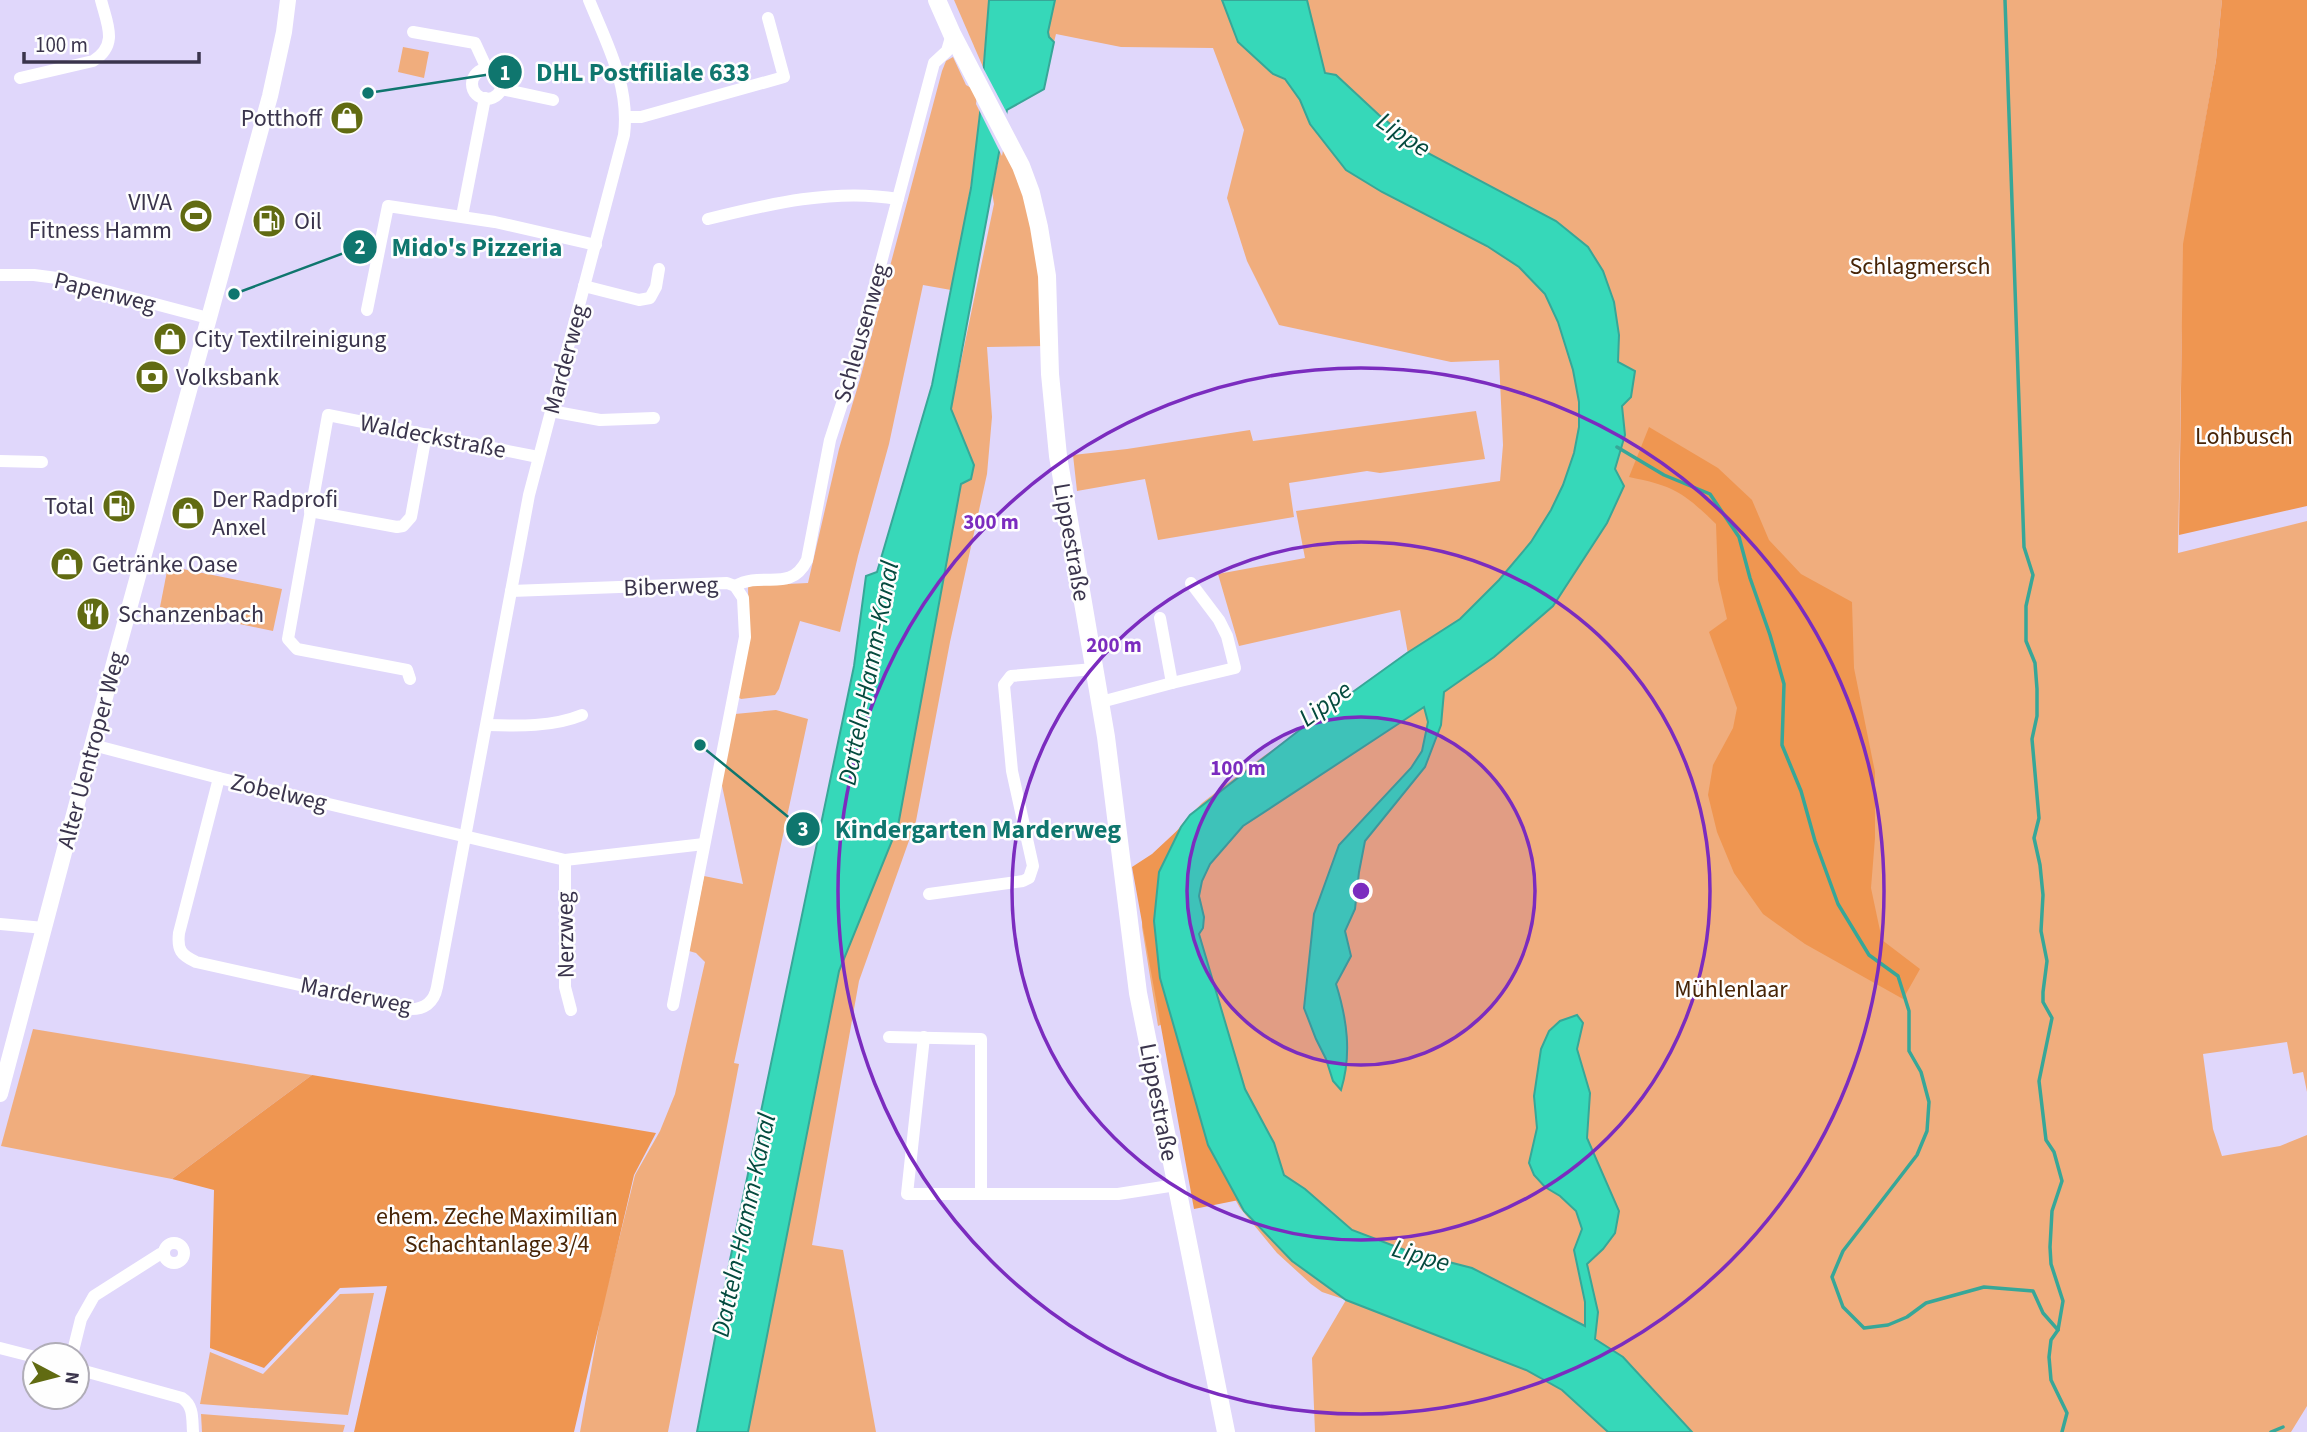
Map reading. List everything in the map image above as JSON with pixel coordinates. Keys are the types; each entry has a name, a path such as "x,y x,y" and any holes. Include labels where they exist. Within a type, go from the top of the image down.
{"main road":[{"name":"Lippestraße","path":"937,0 1011,145 1031,192 1043,250 1059,466 1101,702 1138,993 1226,1432"}],"street":[{"path":"20,78 93,61 103,55 109,46 110,38 101,0"},
{"name":"Alter Uentroper Weg","path":"0,1094 278,64 288,0"},
{"name":"Marderweg","path":"219,778 178,944 184,957 196,962 408,1009 422,1008 430,1003 435,995 538,457 624,135 624,90 589,0"},
{"path":"626,117 641,117 785,77 768,18"},
{"path":"413,32 475,43 487,69 498,73 502,83 501,89 492,97 485,98 478,95 473,86 477,74 487,69"},
{"name":"Schleusenweg","path":"735,586 744,581 792,578 799,574 807,560 830,440 850,379 934,63 947,51 952,34"},
{"path":"501,89 554,100"},
{"path":"462,216 485,98"},
{"path":"708,219 802,199 866,195 898,199"},
{"path":"368,310 388,206 532,229 596,245"},
{"path":"584,286 639,300 650,298 656,287 659,269"},
{"name":"Papenweg","path":"0,275 65,279 208,318"},
{"path":"551,411 600,420 654,418"},
{"name":"Waldeckstraße","path":"310,511 328,415 538,457"},
{"path":"410,679 407,670 298,649 289,643 287,635 310,511 403,526 411,517 426,435"},
{"path":"0,461 42,462"},
{"name":"Biberweg","path":"511,591 727,583 735,586 743,598 745,637 673,1005"},
{"path":"1101,702 1235,668 1227,636 1219,620 1191,583"},
{"path":"1160,618 1172,683"},
{"path":"929,894 1029,878 1033,866 1012,771 1004,685 1011,676 1094,669"},
{"path":"487,725 514,726 568,721 582,715"},
{"name":"Zobelweg","path":"93,745 219,778 466,835"},
{"path":"466,835 565,860 704,844"},
{"name":"Nerzweg","path":"565,860 565,986 571,1010"},
{"path":"0,924 44,928"},
{"path":"889,1037 981,1039 981,1194"},
{"path":"924,1037 907,1194 1118,1194 1176,1185"},
{"path":"76,1341 81,1319 94,1296 164,1254"},
{"path":"0,1348 21,1353"},
{"path":"91,1373 182,1398 188,1402 191,1410 193,1432"}],"green space":[{"path":"954,0 989,0 983,67"},
{"path":"1055,0 2222,0 2216,60 2193,191 2182,326 2178,553 2307,521 2307,1092 2303,1072 2293,1074 2287,1042 2203,1054 2213,1129 2222,1156 2280,1146 2307,1135 2307,1406 2291,1432 1617,1432 1546,1371 1382,1314 1526,1370 1562,1390 1608,1432 1315,1432 1312,1358 1346,1300 1322,1292 1277,1253 1240,1208 1211,1157 1165,1023 1158,1026 1142,927 1143,882 1150,867 1182,824 1202,803 1408,654 1400,610 1239,646 1218,574 1305,558 1296,511 1500,481 1503,445 1499,360 1451,362 1279,325 1247,261 1227,198 1244,130 1213,48 1121,47 1056,34 1054,42 1048,32"},
{"name":"Lohbusch","path":"2222,0 2307,0 2307,506 2179,535 2183,244 2216,60"},
{"path":"403,47 429,52 424,78 398,72"},
{"path":"953,57 966,85 980,93 974,167 951,290 923,285 889,444 840,632 800,621 775,695 741,699 738,697 749,637 748,586 808,583 839,449 942,71 946,61"},
{"path":"1003,136 1035,218 1048,346 987,347 992,417 987,474 950,642 916,821 859,981 812,1245 843,1250 876,1432 748,1432 839,971 898,826 961,484 971,478 974,465 951,409 994,204 992,192"},
{"path":"1476,411 1485,459 1380,473 1367,471 1289,483 1294,517 1158,540 1145,479 1077,491 1073,455 1250,430 1253,441"},
{"path":"1649,427 1718,468 1752,500 1769,540 1801,574 1852,602 1854,668 1875,772 1875,838 1871,888 1882,940 1920,969 1903,999 1805,944 1763,914 1734,873 1717,832 1708,795 1713,765 1733,728 1737,708 1709,632 1727,619 1718,580 1716,524 1686,497 1668,487 1629,477"},
{"path":"168,566 282,589 273,631 160,607"},
{"path":"776,710 808,719 734,1063 739,1064 668,1432 580,1432 602,1308 635,1175 660,1131 675,1094 705,962 696,953 689,951 704,876 743,884 721,781 735,714"},
{"path":"1181,827 1159,872 1154,921 1160,978 1208,1145 1239,1200 1194,1209 1132,867 1152,854"},
{"path":"33,1029 312,1075 172,1179 1,1146"},
{"name":"ehem. Zeche Maximilian Schachtanlage 3/4","path":"312,1075 656,1133 634,1175 574,1432 354,1432 387,1286 340,1288 264,1368 210,1348 214,1190 172,1179"},
{"path":"374,1293 348,1415 200,1404 210,1352 263,1374 340,1294"},
{"path":"201,1414 345,1425 343,1432 202,1432"}],"water":[{"name":"Datteln-Hamm-Kanal","path":"989,0 1055,0 1048,32 1054,42 1044,89 1007,110 951,409 974,465 971,479 961,484 898,826 839,971 748,1432 697,1432 730,1260 854,666 866,576 877,572 932,385 971,188"},
{"name":"Lippe","path":"1222,0 1307,0 1325,73 1336,75 1379,115 1424,151 1556,221 1588,247 1603,271 1614,302 1619,335 1618,362 1635,371 1631,397 1622,406 1625,435 1615,469 1624,486 1607,523 1553,606 1494,657 1444,692 1441,725 1425,767 1365,841 1355,909 1345,931 1351,956 1336,984 1347,1037 1341,1090 1333,1081 1304,1008 1314,914 1339,845 1411,768 1422,751 1428,722 1424,707 1243,826 1210,864 1199,896 1204,917 1203,928 1199,934 1245,1089 1274,1143 1284,1175 1305,1189 1352,1230 1410,1252 1472,1268 1585,1326 1585,1302 1574,1250 1582,1229 1576,1211 1545,1187 1534,1175 1529,1163 1537,1128 1534,1096 1541,1049 1549,1031 1560,1021 1577,1015 1583,1023 1577,1049 1590,1093 1587,1138 1619,1211 1615,1233 1587,1264 1598,1312 1595,1339 1623,1357 1692,1432 1608,1432 1562,1390 1526,1370 1346,1300 1292,1261 1244,1211 1208,1145 1160,978 1154,921 1159,872 1181,827 1190,815 1297,732 1407,653 1460,619 1499,580 1531,542 1551,510 1574,453 1579,427 1579,402 1573,370 1558,322 1545,294 1519,267 1487,246 1382,192 1346,170 1310,124 1300,100 1285,79 1273,74 1238,42"}],"pier":[{"path":"980,62 1009,117 1002,156 976,104"}],"waterway":[{"path":"2005,0 2024,547 2033,575 2026,606 2026,641 2035,663 2037,689 2037,716 2032,739 2039,818 2034,838 2040,865 2043,895 2041,931 2047,961 2043,1002 2052,1018 2039,1081 2046,1140 2054,1152 2062,1181 2052,1211 2050,1247 2051,1264 2063,1301 2058,1330 2051,1340 2049,1357 2051,1380 2067,1413 2062,1432"},
{"path":"1617,447 1664,475 1710,494 1739,537 1784,684 1782,745 1801,791 1815,841 1838,904 1869,955 1898,976 1909,1011 1909,1051 1921,1072 1929,1102 1927,1131 1917,1155 1843,1251 1832,1277 1843,1307 1864,1328 1888,1325 1907,1317 1926,1303 1984,1287 2033,1291 2043,1313 2058,1330"},
{"path":"2271,1432 2283,1427"}],"place":[{"name":"DHL Postfiliale 633","path":"368,93"},
{"name":"Potthoff","path":"347,118"},
{"name":"VIVA Fitness Hamm","path":"196,216"},
{"name":"Oil","path":"269,221"},
{"name":"Mido's Pizzeria","path":"234,294"},
{"name":"City Textilreinigung","path":"170,339"},
{"name":"Volksbank","path":"152,377"},
{"name":"Total","path":"119,506"},
{"name":"Der Radprofi Anxel","path":"188,513"},
{"name":"Getränke Oase","path":"67,564"},
{"name":"Schanzenbach","path":"93,614"},
{"name":"Kindergarten Marderweg","path":"700,745"}],"park label":[{"name":"Schlagmersch","path":"1920,266"},
{"name":"Mühlenlaar","path":"1731,989"}]}
